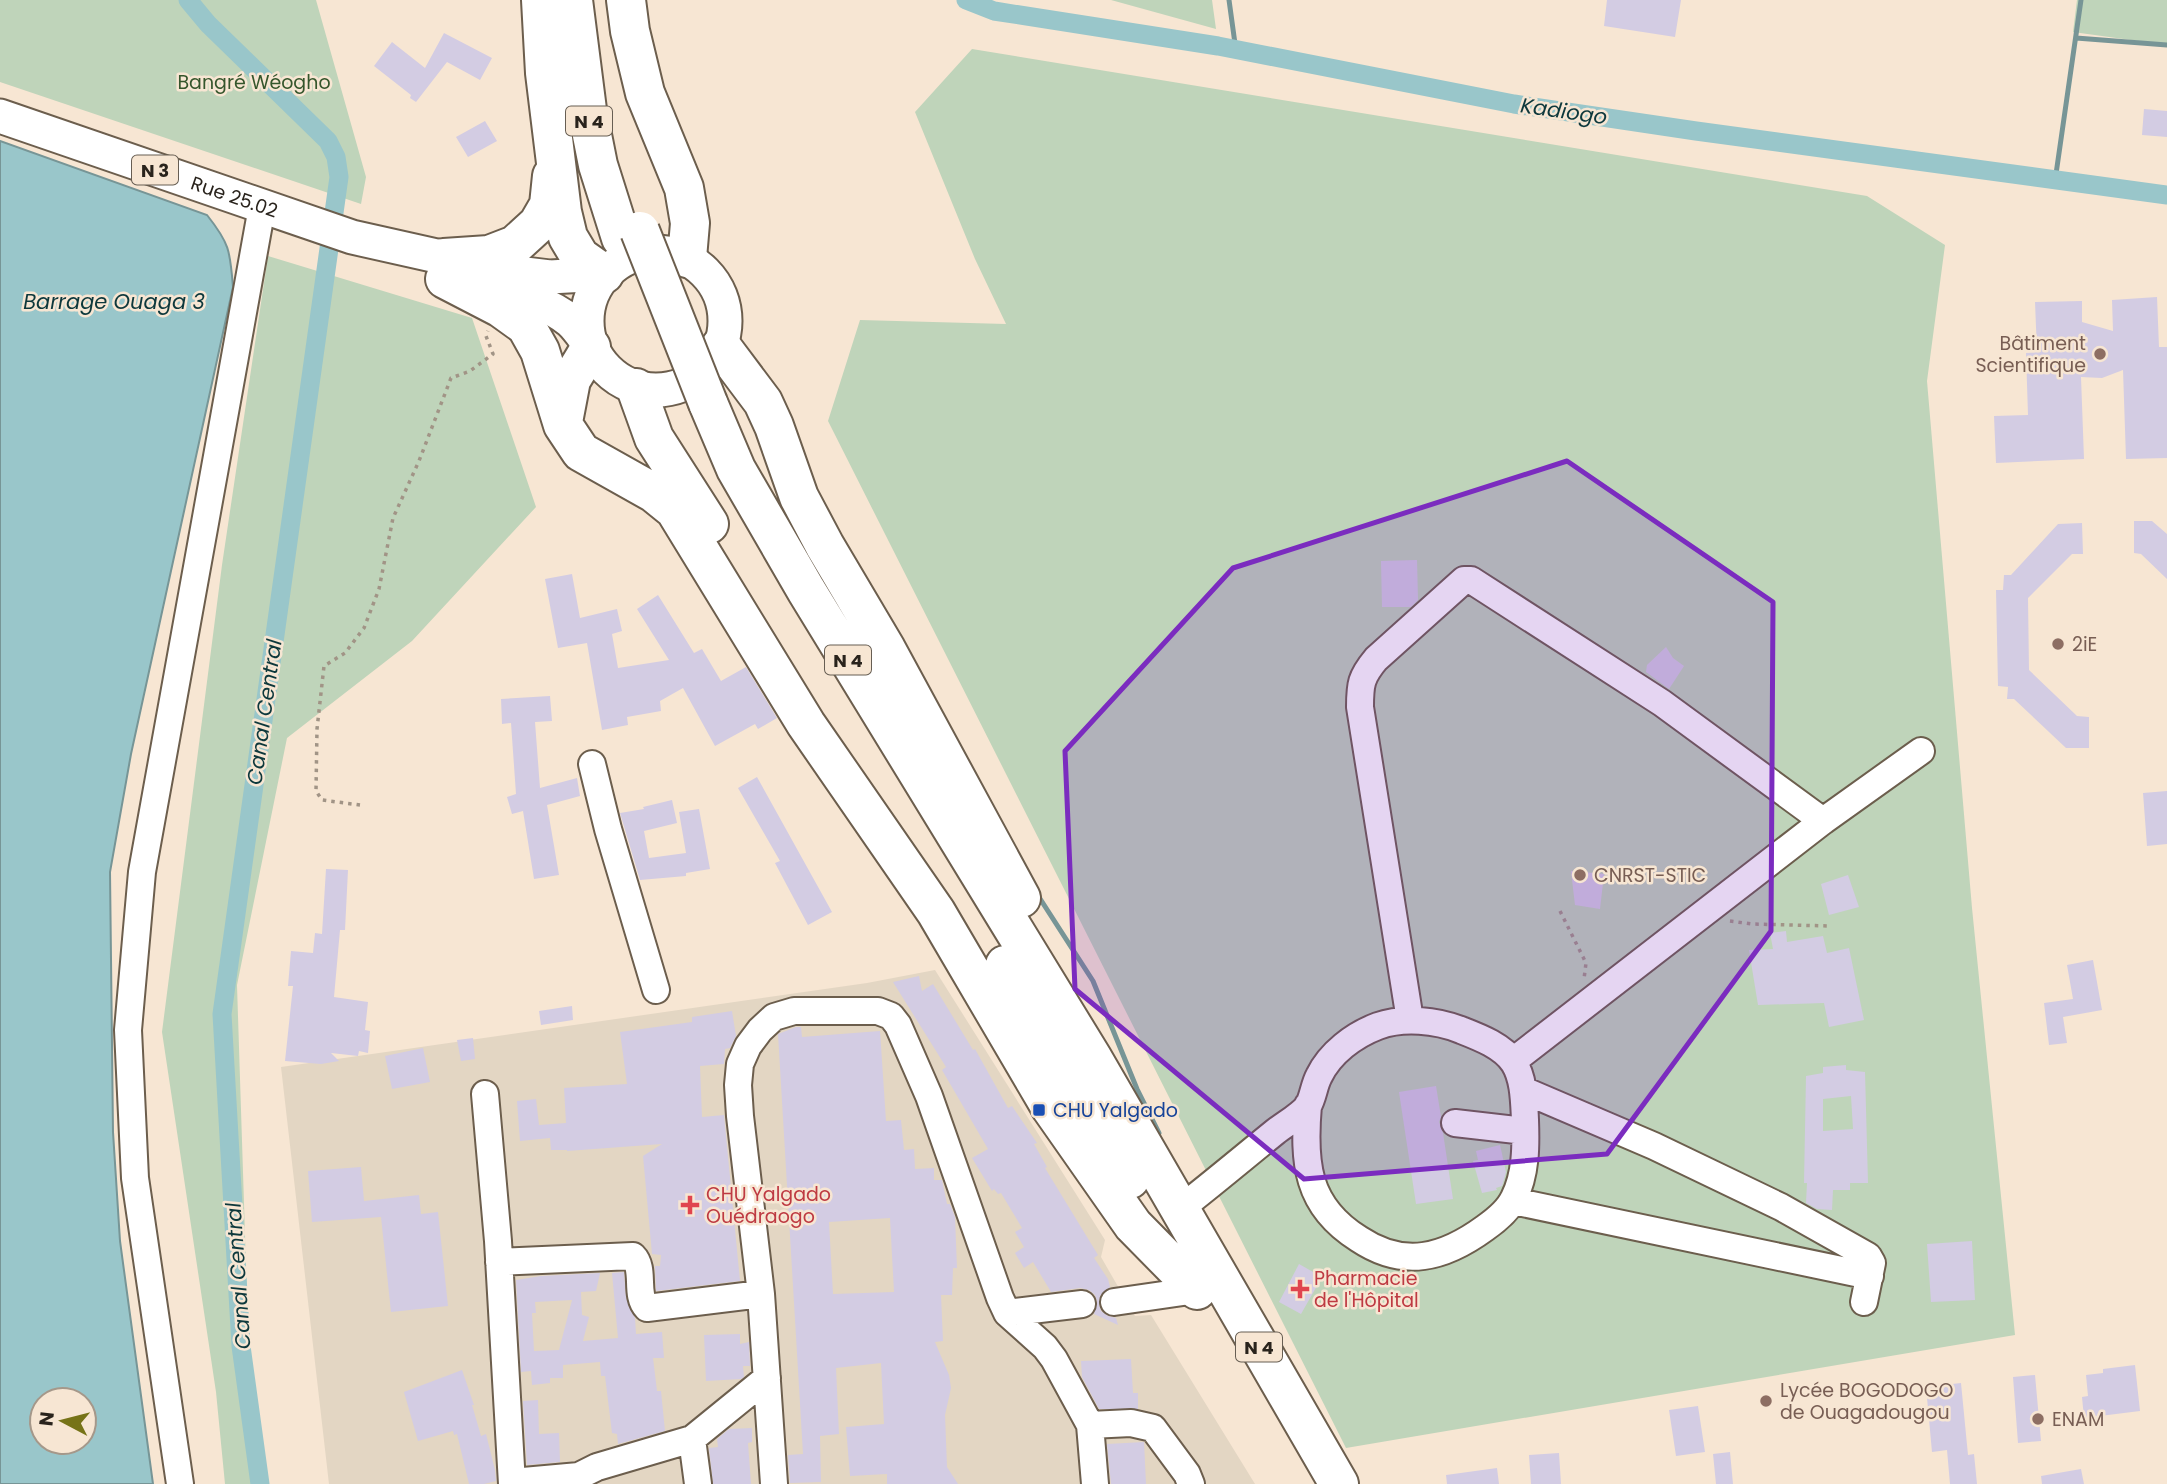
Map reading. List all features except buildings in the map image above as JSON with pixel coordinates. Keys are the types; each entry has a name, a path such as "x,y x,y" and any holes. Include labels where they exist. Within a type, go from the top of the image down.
{"highway":[{"path":"541,0 545,73 562,212 568,237 580,257 604,274"},
{"name":"N 4","path":"573,0 587,110 598,165 631,234 698,407 1080,1067 1197,1290 1313,1484"},
{"name":"N 4","path":"594,0 607,111 631,234"},
{"path":"626,0 630,31 645,93 684,188 690,223 687,258"},
{"path":"444,268 489,256 516,245 538,224 549,205 554,139"},
{"path":"444,268 526,326 540,351 563,425 581,452 654,492 675,510 806,724 936,912 1051,1108 1133,1225 1197,1290"},
{"path":"721,346 763,402 799,497 886,649 1021,898 1080,1067"},
{"path":"563,425 571,380 591,347"},
{"path":"636,388 654,438 856,764 1080,1067"},
{"name":"N 4","path":"1080,1067 1180,1209 1339,1484"}],"main road":[{"name":"Rue 25.02","path":"0,116 541,303 571,321 591,347"},
{"path":"591,347 587,318 592,295 604,274 618,262 634,254 670,252 687,258 704,269 717,286 724,305 726,326 721,346 711,364 696,379 677,388 657,391 636,388"},
{"name":"Rue 25.02","path":"444,268 550,277 604,274"},
{"name":"N 3","path":"591,347 600,362 616,378 636,388"}],"street":[{"path":"180,1484 135,1178 128,1030 142,872 262,206"},
{"path":"1410,1020 1360,707 1360,686 1365,673 1376,659 1464,580 1471,580 1662,703 1823,821"},
{"path":"1513,1061 1823,821 1921,751"},
{"path":"592,764 656,990"},
{"path":"774,1484 761,1294 738,1085 740,1064 754,1038 774,1017 794,1011 878,1011 891,1016 898,1025 929,1096 1007,1313 1045,1347 1090,1425 1095,1484"},
{"path":"1410,1020 1455,1027 1494,1045 1513,1061 1523,1090 1524,1162 1520,1184 1513,1201 1490,1225 1461,1245 1425,1258 1394,1255 1367,1245 1343,1229 1321,1204 1310,1177 1304,1144 1308,1105 1326,1062 1342,1047 1368,1030 1391,1021 1410,1020"},
{"path":"1523,1090 1654,1146 1781,1208 1868,1256 1872,1263 1864,1302"},
{"path":"485,1094 499,1262 512,1483 579,1476 597,1467 692,1439 767,1378"},
{"path":"1180,1209 1308,1105"},
{"path":"1455,1123 1525,1131"},
{"path":"1513,1201 1870,1276"},
{"path":"499,1262 633,1256 638,1263 643,1303 647,1307 761,1294"},
{"path":"1114,1301 1197,1290"},
{"path":"1007,1313 1082,1304"},
{"path":"1090,1425 1131,1423 1153,1428 1187,1474 1191,1484"},
{"path":"692,1439 698,1484"}],"path":[{"path":"360,805 322,800 316,791 317,729 324,666 345,653 364,628 379,589 393,518 419,461 451,378 471,371 493,354 486,336 501,308"},
{"path":"1560,911 1586,963 1584,1006"},
{"path":"1700,916 1752,924 1829,926"}],"highlighted area":[{"path":"1567,461 1773,602 1771,931 1607,1154 1304,1179 1075,989 1065,751 1233,568"}],"shaded area":[{"name":"CHU Yalgado Ouédraogo","path":"935,970 1105,1240 1101,1257 1135,1316 1151,1315 1255,1484 329,1484 281,1067 867,983"}],"green space":[{"name":"Bangré Wéogho","path":"0,0 316,0 366,177 361,204 0,82"},
{"path":"1111,0 1212,0 1216,29"},
{"path":"2077,0 2167,0 2167,45 2073,32"},
{"path":"972,49 1867,196 1945,245 1927,381 1972,908 2015,1335 1346,1448 828,421 860,320 1006,324 975,259 915,112"},
{"path":"268,256 472,318 536,507 412,641 287,738 237,985 253,1484 225,1484 216,1392 162,1032 222,565"}],"water":[{"name":"Barrage Ouaga 3","path":"0,141 207,215 228,248 231,265 233,287 131,754 110,872 113,1132 120,1241 153,1484 0,1484"}],"waterway":[{"name":"Canal Central","path":"188,0 208,24 328,141 336,157 339,177 222,1014 241,1346 260,1484"},
{"name":"Kadiogo","path":"966,0 994,11 1218,46 1514,104 2167,195"},
{"path":"1229,0 1236,51"},
{"path":"2055,181 2081,0"},
{"path":"2076,38 2167,45"},
{"path":"1037,894 1093,981 1137,1089 1159,1133"}],"place":[{"name":"Bâtiment Scientifique","path":"2100,354"},
{"name":"2iE","path":"2058,644"},
{"name":"CNRST-STIC","path":"1580,875"},
{"name":"CHU Yalgado","path":"1039,1110"},
{"name":"CHU Yalgado Ouédraogo","path":"690,1205"},
{"name":"Pharmacie de l'Hôpital","path":"1300,1289"},
{"name":"Lycée BOGODOGO de Ouagadougou","path":"1766,1401"},
{"name":"ENAM","path":"2038,1419"}]}
